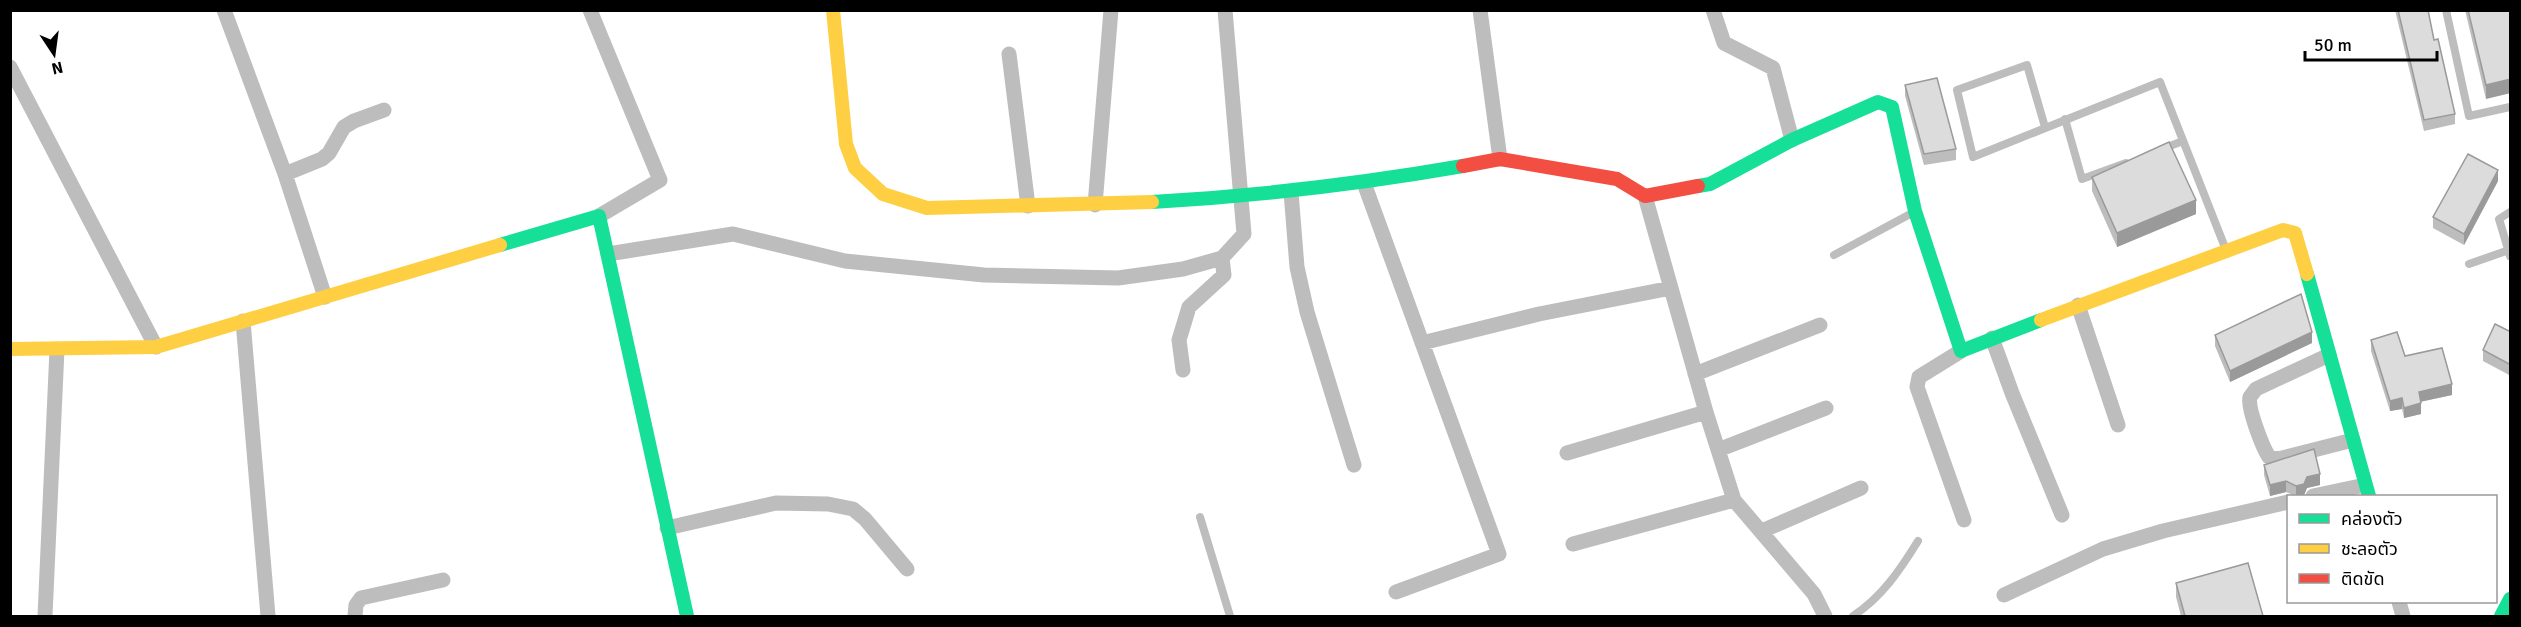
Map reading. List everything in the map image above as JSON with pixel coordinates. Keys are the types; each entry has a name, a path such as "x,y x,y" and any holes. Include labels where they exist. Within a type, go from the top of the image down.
{"street":[{"path":"224,10 285,174 325,297"},
{"path":"10,349 156,347 599,216 660,180 590,10"},
{"path":"833,10 846,144 855,168 883,194 927,208 1095,205 1240,197 1364,183 1500,159 1617,179 1645,196 1710,184 1792,140 1878,102 1892,107 1916,211 1961,351"},
{"path":"1095,205 1111,10"},
{"path":"608,254 733,234 845,261 984,275 1118,278 1183,269 1222,258 1244,234 1225,10"},
{"path":"1480,10 1500,159"},
{"path":"1713,10 1724,43 1773,68 1792,140"},
{"path":"1009,54 1028,206"},
{"path":"10,67 156,347"},
{"path":"285,174 322,159 329,153 344,127 384,110"},
{"path":"1364,183 1499,554 1396,592"},
{"path":"1291,192 1297,267 1307,312 1354,465"},
{"path":"1645,196 1706,412 1734,500 1814,594 1825,616"},
{"path":"599,216 687,616"},
{"path":"1964,520 1917,387 1919,377 1961,351 1992,338 2283,230 2295,233 2367,490 2322,495"},
{"path":"1183,370 1179,340 1189,307 1224,275 1222,258"},
{"path":"1422,343 1539,314 1671,288"},
{"path":"2078,305 2118,425"},
{"path":"243,321 268,616"},
{"path":"1695,374 1820,325"},
{"path":"1992,338 2062,515"},
{"path":"45,616 57,349"},
{"path":"2329,355 2256,389 2250,396 2250,405 2264,449 2269,457 2278,459 2353,440"},
{"path":"1718,450 1826,408"},
{"path":"1567,453 1706,412"},
{"path":"1762,531 1861,488"},
{"path":"1573,544 1734,500"},
{"path":"2004,595 2103,549 2163,531 2287,502"},
{"path":"668,528 776,503 828,504 853,509 866,519 907,569"},
{"path":"355,616 356,605 361,598 442,580"},
{"path":"2501,616 2511,599"}],"lane":[{"path":"2446,10 2469,116 2511,106"},
{"path":"2044,127 2027,65 1957,90 1973,157 2160,82 2226,252"},
{"path":"2065,119 2082,179 2133,160"},
{"path":"2153,152 2183,141"},
{"path":"1834,255 1916,211"},
{"path":"2469,264 2510,253 2499,219 2511,212"},
{"path":"1200,517 1230,616"},
{"path":"1853,616 1867,607 1887,587 1918,541"}],"building":[{"path":"2398,10 2428,10 2434,40 2438,39 2455,114 2424,120"},
{"path":"2468,10 2511,10 2511,79 2486,85"},
{"path":"1937,78 1956,149 1924,154 1905,85"},
{"path":"2169,142 2196,200 2117,233 2092,177"},
{"path":"2468,154 2498,170 2464,234 2433,217"},
{"path":"2301,294 2312,332 2230,371 2215,335"},
{"path":"2495,324 2511,332 2511,365 2483,350"},
{"path":"2397,332 2405,356 2442,348 2452,384 2419,392 2421,403 2404,408 2402,398 2390,401 2371,340"},
{"path":"2314,449 2320,474 2307,477 2304,484 2296,486 2286,481 2270,485 2264,465"},
{"path":"2248,563 2263,616 2185,616 2176,583"}],"traffic: fast":[{"path":"1698,186 1710,184 1792,140 1878,102 1892,107 1915,211 1961,351 2041,320"},
{"path":"1152,202 1308,188 1463,166"},
{"path":"500,245 599,216 687,616"},
{"path":"2307,274 2369,495"},
{"path":"2501,616 2510,599"}],"traffic: slow":[{"path":"833,10 846,144 855,168 883,194 927,208 1152,202"},
{"path":"2041,320 2283,230 2295,233 2307,274"},
{"path":"10,349 156,347 500,245"}],"traffic: jam":[{"path":"1463,166 1500,159 1617,179 1645,196 1698,186"}]}
